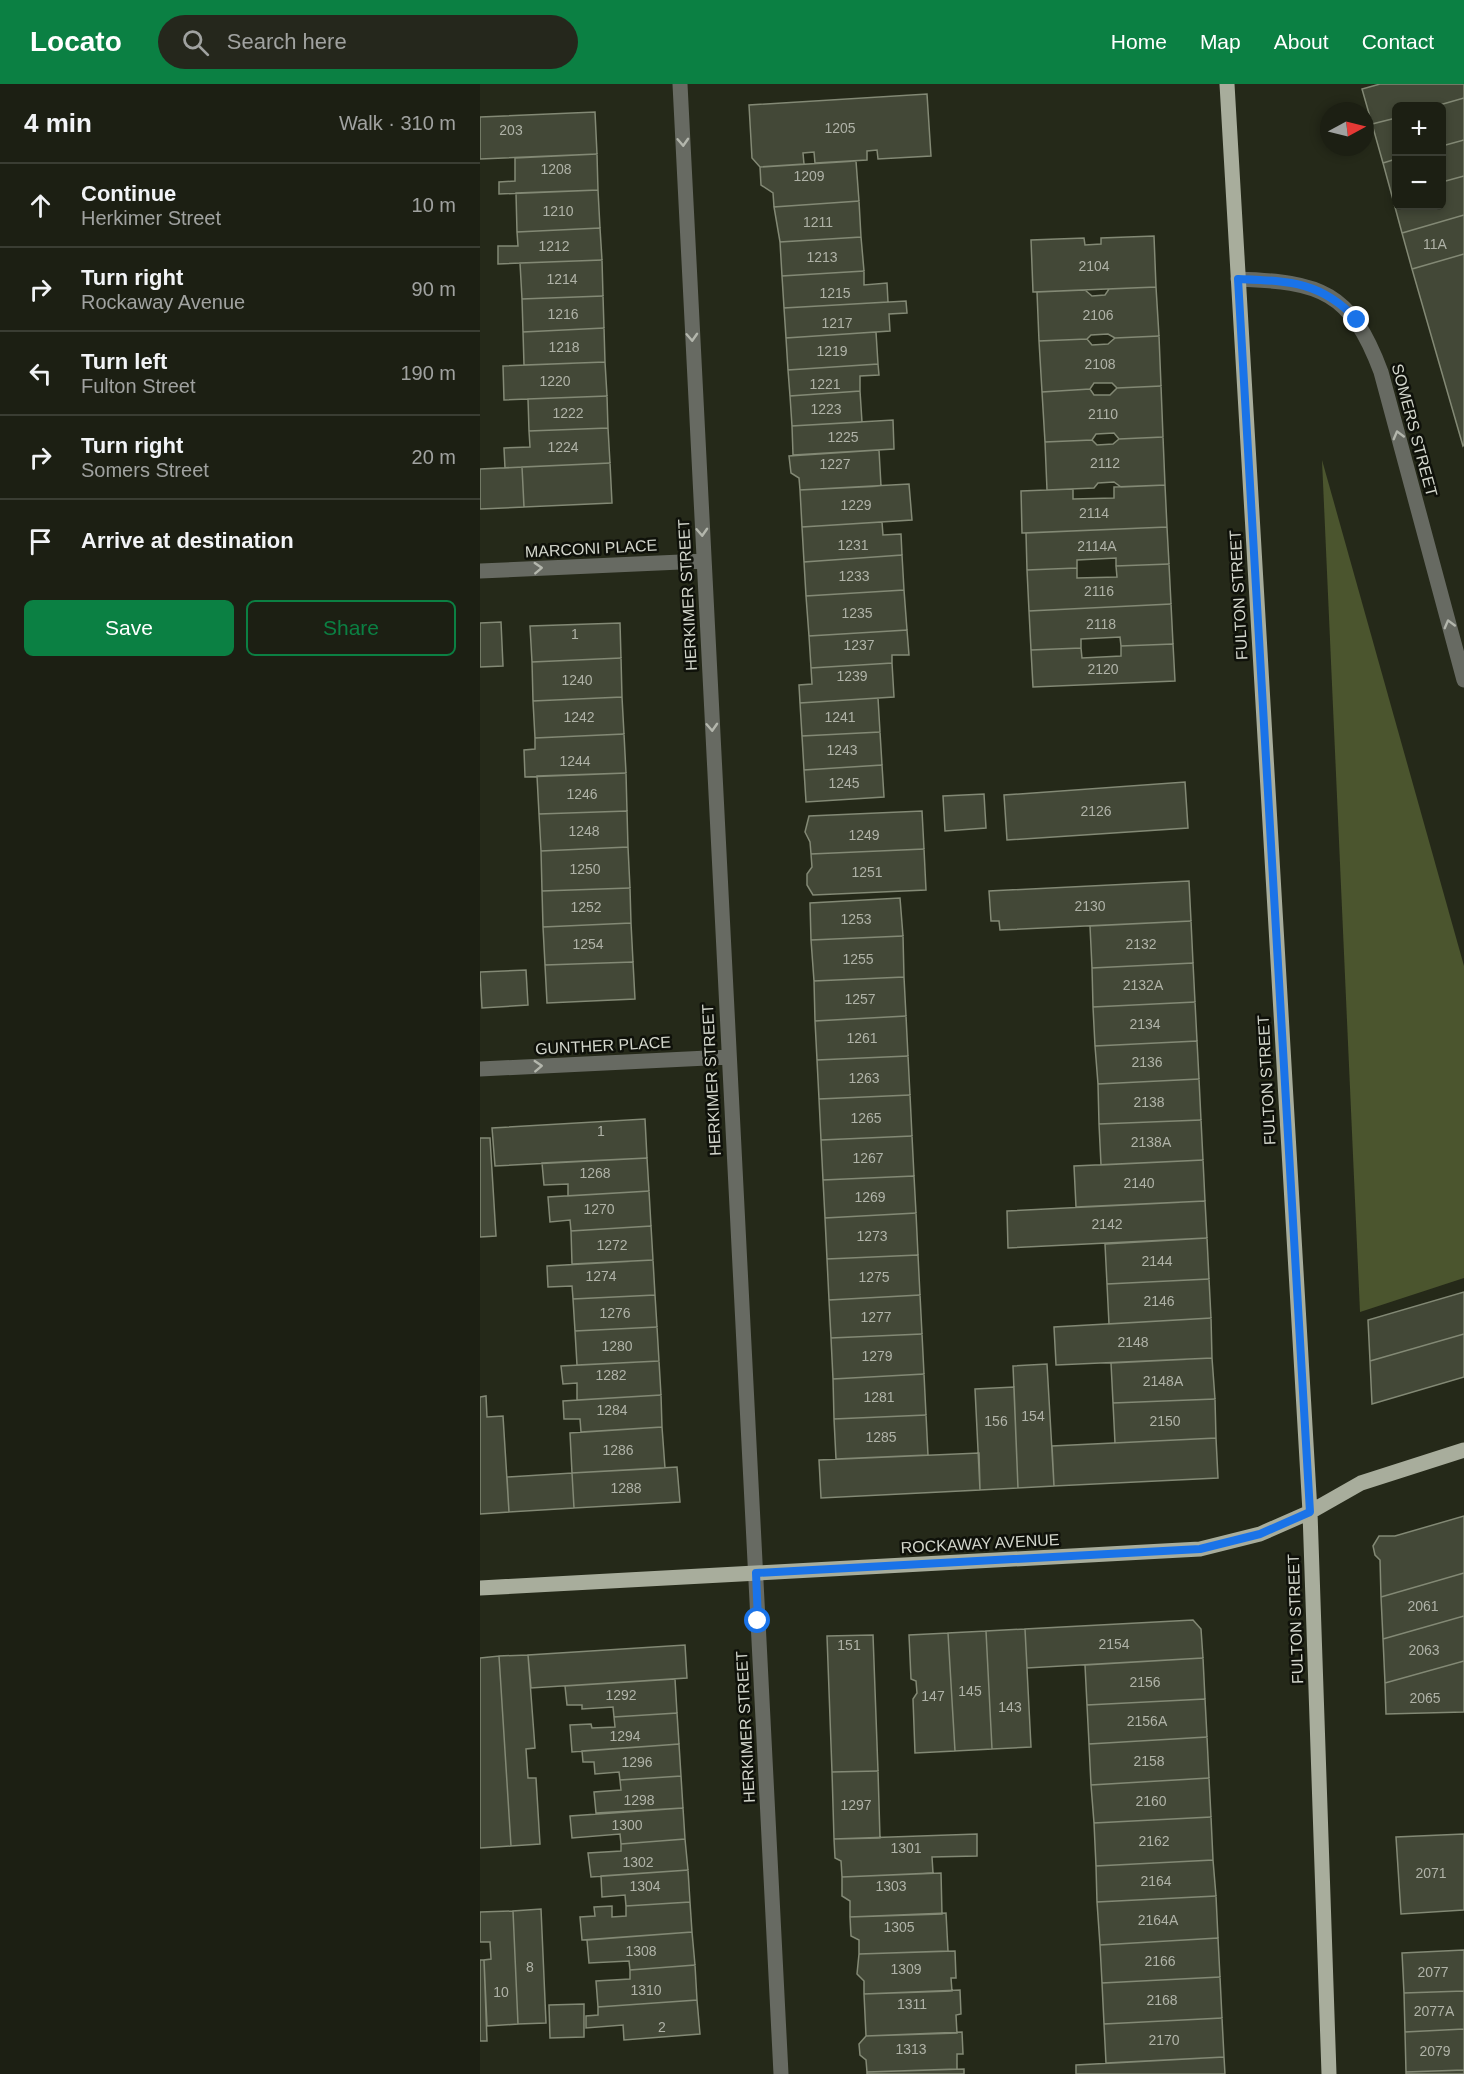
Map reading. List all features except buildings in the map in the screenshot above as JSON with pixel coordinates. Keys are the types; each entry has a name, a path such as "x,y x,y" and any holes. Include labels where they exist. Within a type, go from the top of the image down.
{"main road":[{"name":"FULTON STREET","path":"1227,84 1310,1512 1329,2074"},
{"name":"ROCKAWAY AVENUE","path":"480,1588 1200,1549 1260,1534 1310,1512 1361,1484 1464,1450"}],"street":[{"name":"HERKIMER STREET","path":"680,84 781,2074"},
{"name":"SOMERS STREET","path":"1238,279 1280,280 1314,288 1339,300 1357,320 1381,372 1464,680"},
{"name":"MARCONI PLACE","path":"480,571 704,561"},
{"name":"GUNTHER PLACE","path":"480,1069 728,1057"}],"green space":[{"path":"1322,460 1464,966 1464,1278 1360,1312"}],"route":[{"path":"758,1621 756,1573 1200,1549 1260,1534 1310,1512 1238,279 1280,280 1314,288 1339,300 1357,320"}]}
